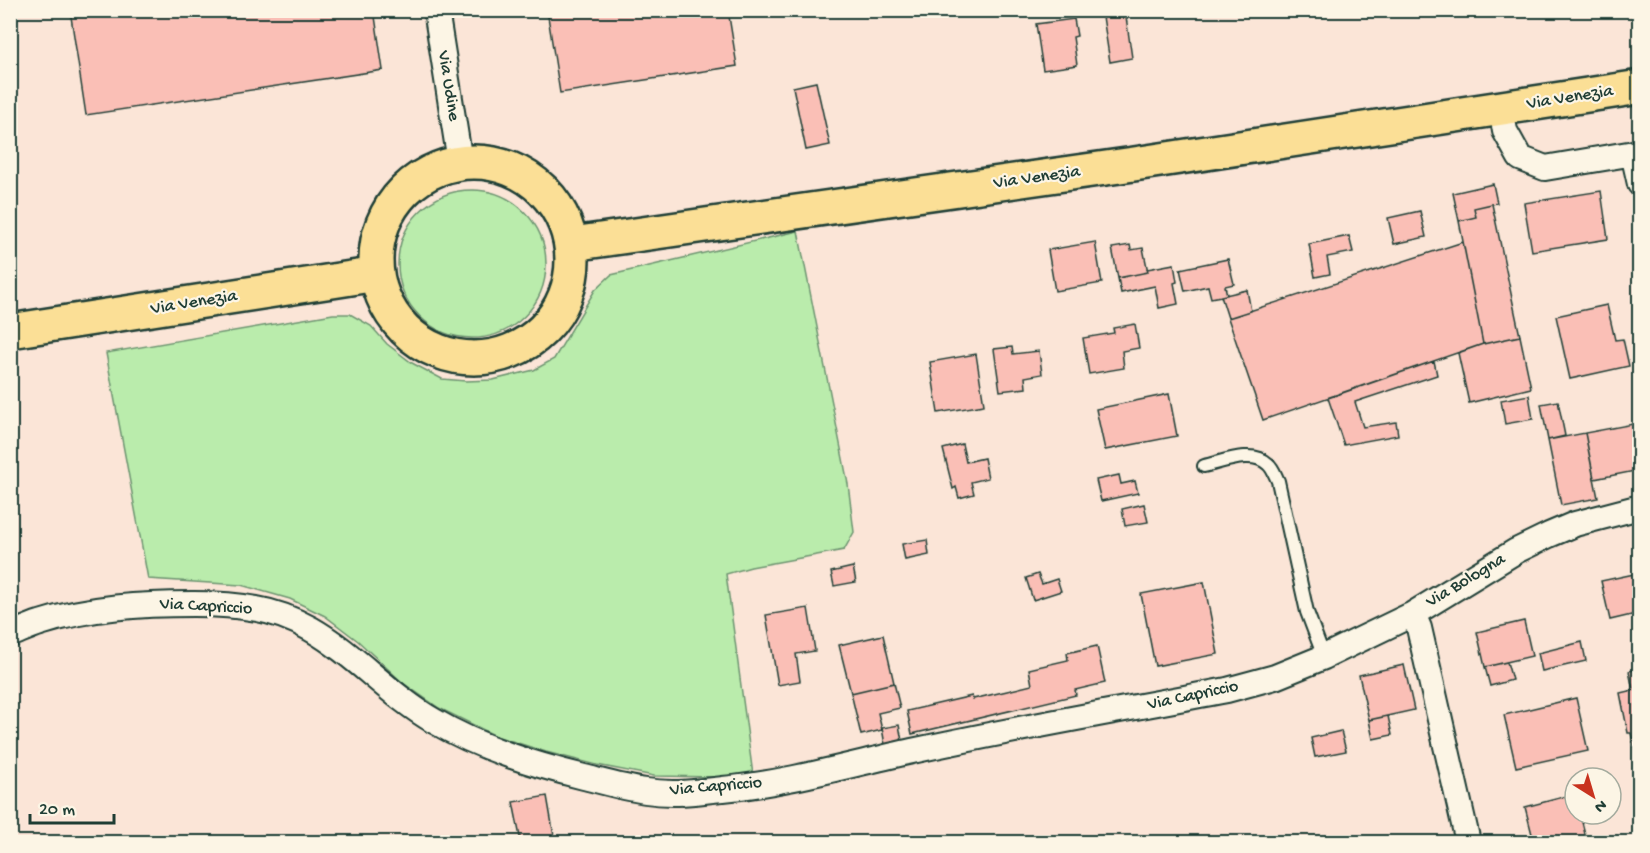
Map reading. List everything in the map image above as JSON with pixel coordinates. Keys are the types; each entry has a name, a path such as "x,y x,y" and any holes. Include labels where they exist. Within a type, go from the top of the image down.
{"main road":[{"name":"Via Venezia","path":"572,244 1134,164 1640,87"},
{"path":"460,162 486,162 511,168 533,180 552,198 565,220 572,244 572,275 562,305 550,322 544,330 519,348 489,358 458,357 429,347 404,329 386,304 377,274 377,243 387,214 405,189 430,171 460,162"},
{"name":"Via Venezia","path":"10,331 377,274"}],"street":[{"name":"Via Udine","path":"436,10 460,162"},
{"name":"Via Venezia","path":"1501,109 1505,131 1520,158 1545,168 1636,152"},
{"path":"1636,152 1640,184"},
{"name":"Via Bologna","path":"1468,843 1413,614 1516,551 1549,535 1575,524 1640,507"},
{"name":"Via Capriccio","path":"10,635 40,623 72,615 130,606 214,604 257,609 310,628 334,644 415,710 465,738 560,771 646,791 671,793 738,788 783,780 915,750 1227,690 1275,677 1324,657 1413,614"}],"lane":[{"path":"1204,466 1250,456 1262,459 1270,466 1278,481 1307,612 1324,657"}],"green space":[{"path":"472,190 500,195 525,211 541,236 546,264 541,292 525,317 500,333 472,338 444,333 419,317 403,292 398,264 403,236 419,211 444,195"},
{"path":"798,231 848,484 854,532 844,550 751,567 726,574 753,775 654,776 597,765 496,736 439,708 403,683 358,641 325,616 290,599 241,585 148,579 106,353 333,314 350,314 371,326 387,344 412,363 442,379 493,380 534,370 554,359 595,290 611,275"}],"building":[{"path":"70,10 374,10 383,70 86,115"},
{"path":"547,10 728,10 737,66 560,93"},
{"path":"1102,10 1125,10 1132,58 1110,62"},
{"path":"1074,19 1077,36 1073,37 1077,65 1043,70 1036,24"},
{"path":"816,82 830,145 806,150 793,87"},
{"path":"1493,184 1497,203 1474,208 1476,217 1459,221 1453,193"},
{"path":"1601,191 1608,239 1532,251 1524,203"},
{"path":"1492,204 1520,336 1483,344 1459,221 1476,217 1474,208"},
{"path":"1420,211 1426,237 1394,244 1388,218"},
{"path":"1349,236 1353,252 1327,257 1330,274 1315,277 1309,244"},
{"path":"1095,242 1102,283 1055,291 1048,250"},
{"path":"1463,242 1483,344 1263,420 1228,318"},
{"path":"1130,245 1131,250 1143,248 1148,272 1118,278 1112,248"},
{"path":"1228,259 1234,284 1225,286 1227,295 1211,298 1208,286 1185,291 1180,269"},
{"path":"1174,264 1177,282 1174,283 1178,304 1159,308 1155,286 1121,293 1118,278"},
{"path":"1247,290 1251,311 1228,318 1221,296"},
{"path":"1607,305 1615,340 1623,339 1629,366 1570,379 1556,316"},
{"path":"1135,324 1139,348 1122,351 1124,368 1089,374 1083,338 1114,333 1113,328"},
{"path":"1520,336 1531,388 1469,403 1458,353 1483,344"},
{"path":"1012,347 1013,354 1039,351 1042,374 1025,377 1026,388 1000,391 994,349"},
{"path":"976,354 984,405 938,413 930,362"},
{"path":"1434,361 1437,375 1355,402 1363,427 1396,422 1398,435 1344,445 1328,398"},
{"path":"1169,394 1177,436 1105,450 1096,409"},
{"path":"1529,395 1533,419 1505,424 1501,400"},
{"path":"1558,401 1565,436 1548,440 1541,404"},
{"path":"1633,424 1640,458 1640,470 1594,479 1585,433"},
{"path":"1585,433 1598,498 1561,505 1548,440"},
{"path":"962,444 966,462 984,458 988,478 971,482 974,494 959,498 956,487 953,489 943,449"},
{"path":"1119,475 1121,484 1135,481 1138,493 1101,501 1096,480"},
{"path":"1144,504 1148,522 1125,526 1122,509"},
{"path":"927,540 929,555 905,560 902,544"},
{"path":"853,567 856,582 834,586 831,572"},
{"path":"1639,573 1640,613 1610,620 1601,581"},
{"path":"1038,574 1042,584 1057,579 1061,591 1033,600 1026,578"},
{"path":"1204,582 1218,654 1155,666 1141,594"},
{"path":"808,608 815,651 796,654 800,681 778,685 766,615"},
{"path":"1524,621 1532,656 1485,667 1477,632"},
{"path":"883,635 894,683 851,693 839,645"},
{"path":"1582,642 1586,661 1542,671 1538,653"},
{"path":"1097,646 1105,683 1075,690 1076,695 912,734 907,711 1032,685 1029,669 1068,660 1067,653"},
{"path":"1507,662 1512,680 1490,686 1485,667"},
{"path":"1404,665 1414,710 1369,720 1359,675"},
{"path":"1640,669 1640,746 1634,747 1631,733 1628,733 1620,693 1633,690 1629,671"},
{"path":"894,683 900,708 878,713 882,730 861,735 851,693"},
{"path":"1576,698 1588,751 1516,767 1504,715"},
{"path":"1388,716 1392,735 1373,739 1369,720"},
{"path":"899,725 902,741 885,745 882,728"},
{"path":"1341,731 1346,751 1315,757 1311,738"},
{"path":"547,796 555,842 521,842 513,802"},
{"path":"1563,797 1563,826 1583,826 1587,842 1534,842 1525,807"}]}
